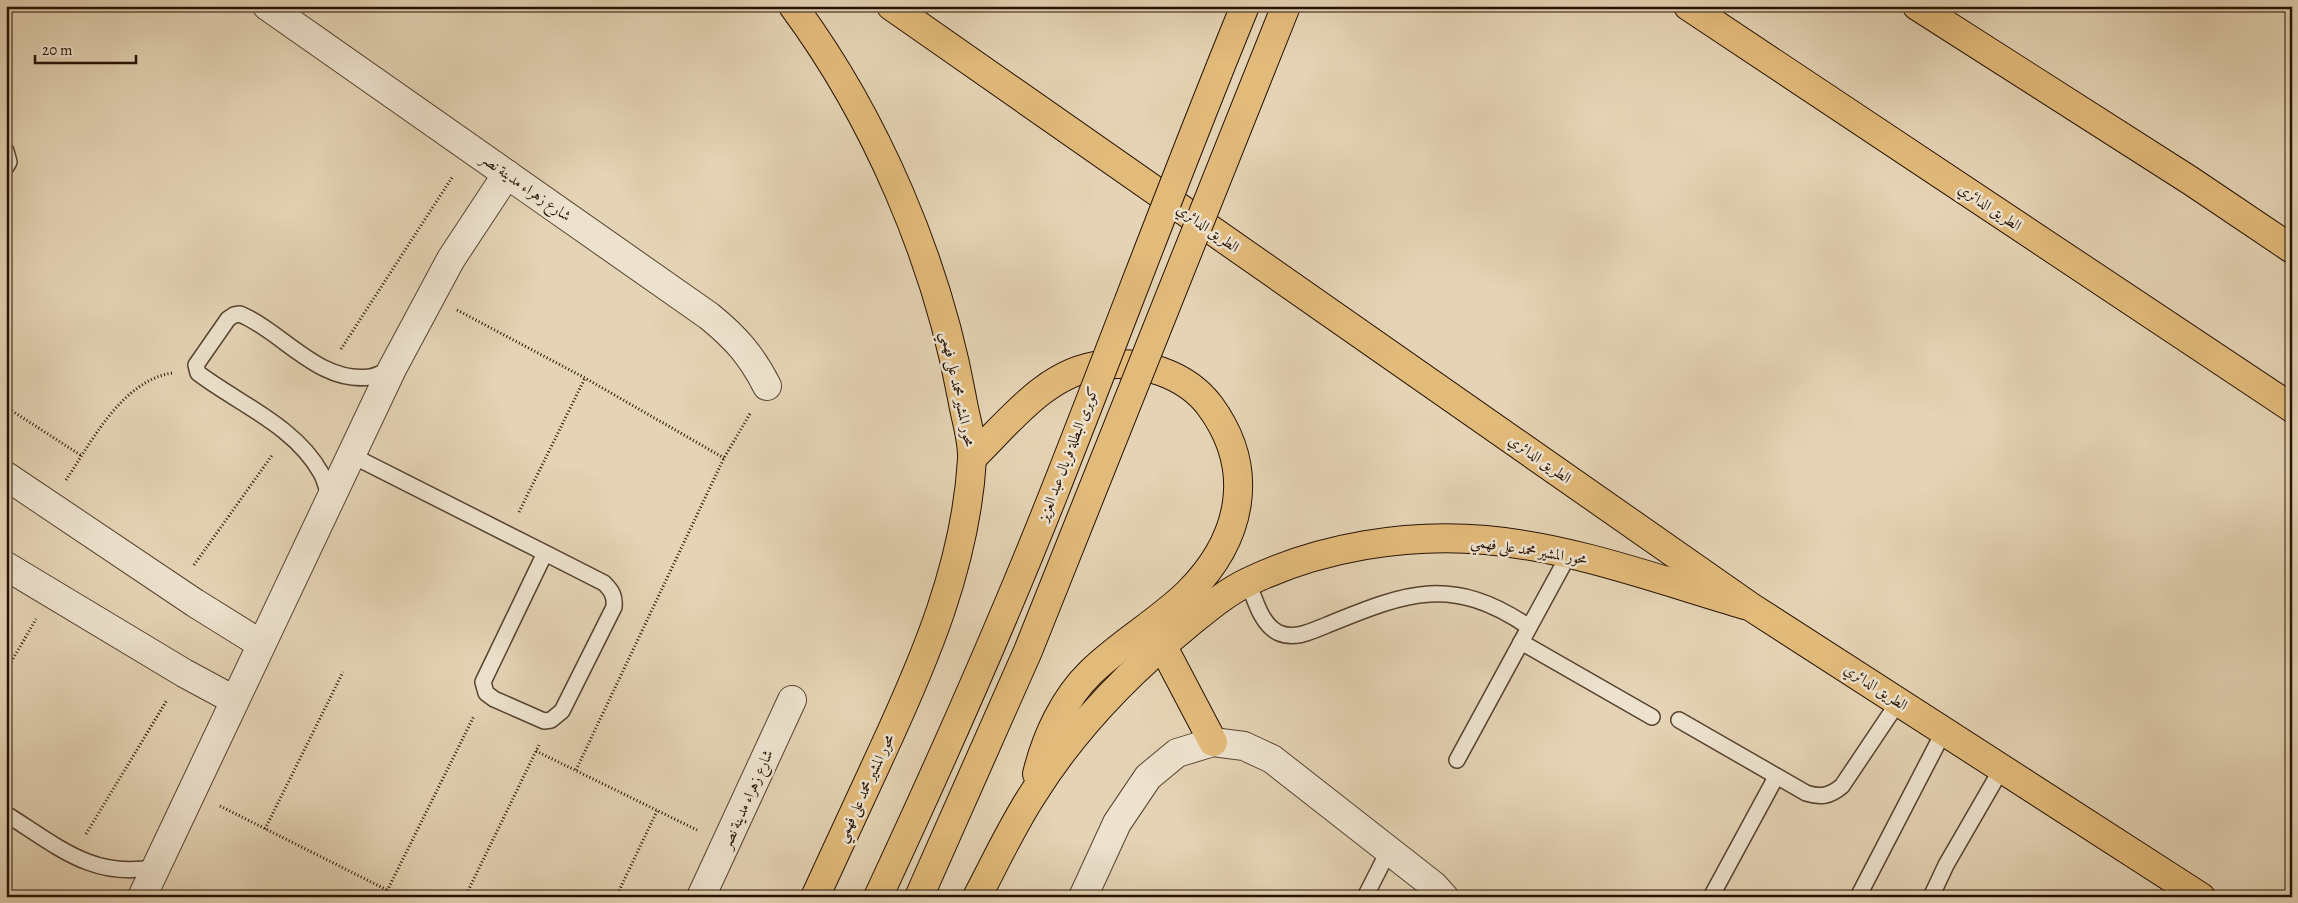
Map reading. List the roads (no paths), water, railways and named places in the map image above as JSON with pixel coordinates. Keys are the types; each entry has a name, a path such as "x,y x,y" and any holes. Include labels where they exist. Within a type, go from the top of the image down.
{"main road":[{"name":"محور المشير محمد على فهمي","path":"794,6 856,104 897,188 930,275 956,365 972,457 964,520 952,577 934,634 913,686 815,897"},
{"name":"الطريق الدائري","path":"891,6 1751,607 2201,897"},
{"name":"كوبرى البطلة فريال عبد العزيز","path":"878,897 999,628 1245,6"},
{"path":"919,897 1028,650 1286,6"},
{"name":"الطريق الدائري","path":"1688,6 2292,408"},
{"path":"1917,6 2190,181 2292,249"},
{"path":"972,457 1034,397 1060,378 1089,366 1121,363 1152,368 1181,380 1205,400 1224,426 1236,454 1240,486 1234,516 1219,551 1208,570 1187,593 1090,672 1070,698 1054,726 1041,756 1032,795"},
{"name":"محور المشير محمد على فهمي","path":"977,897 1032,795 1054,762 1122,683 1162,645 1220,598 1248,582 1283,567 1349,548 1417,539 1486,540 1570,554 1751,607"},
{"path":"1162,645 1213,742"}],"street":[{"name":"شارع زهراء مدينة نصر","path":"267,6 709,316 733,335 752,358 767,386"},
{"path":"142,897 190,791 392,369 451,259 507,174"},
{"path":"6,476 261,644"},
{"path":"6,566 234,700"},
{"name":"شارع زهراء مدينة نصر","path":"701,897 792,700"},
{"path":"1083,897 1117,823 1148,777 1177,753 1213,742 1244,746 1272,759 1433,885 1444,897"}],"lane":[{"path":"6,151 9,162 6,167"},
{"path":"330,498 321,474 307,452 287,434 198,373 196,365 228,319 240,314 328,370 349,377 371,377 392,369"},
{"path":"351,455 604,583 611,590 615,598 614,608 562,711 551,720 537,719 486,693 483,682 545,554"},
{"path":"1457,760 1528,627 1570,554"},
{"path":"1248,582 1265,622 1272,629 1288,636 1301,635 1386,602 1408,596 1431,594 1454,595 1481,601 1506,612 1528,627"},
{"path":"1521,642 1652,717"},
{"path":"1679,720 1776,777 1815,796 1834,793 1842,786 1899,701"},
{"path":"1858,897 1944,731"},
{"path":"1931,897 1946,865 2002,768"},
{"path":"1711,897 1776,777"},
{"path":"6,814 73,856 104,868 138,870 155,867"},
{"path":"1365,897 1389,850"}]}
